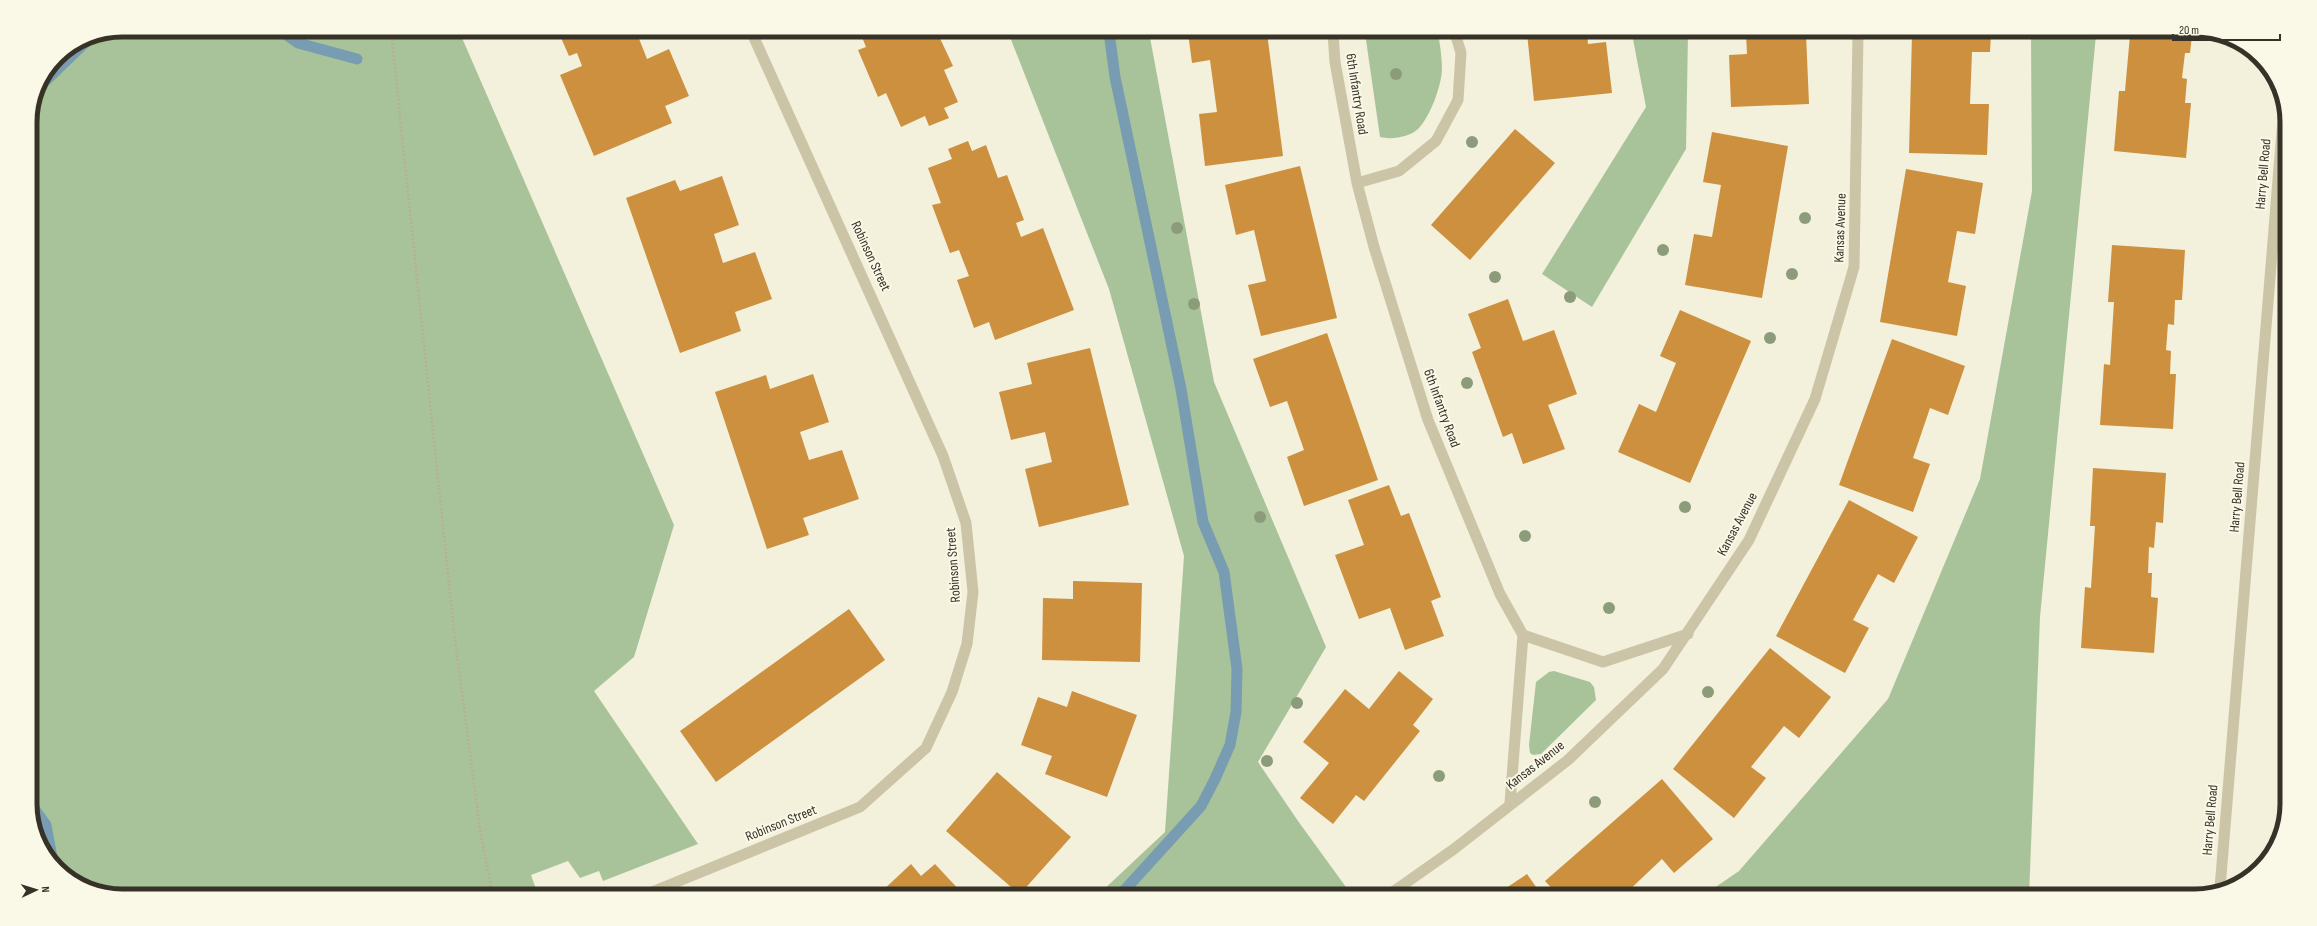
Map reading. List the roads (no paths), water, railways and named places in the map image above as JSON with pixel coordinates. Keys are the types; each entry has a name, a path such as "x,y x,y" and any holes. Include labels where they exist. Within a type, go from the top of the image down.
{"street":[{"name":"Robinson Street","path":"659,889 860,807 926,748 952,692 967,644 973,592 966,522 943,456 753,37"},
{"name":"6th Infantry Road","path":"1333,37 1335,62 1357,183 1374,247 1428,420 1500,594 1523,635"},
{"path":"1357,183 1399,171 1436,141 1458,100 1461,53 1456,37"},
{"name":"Kansas Avenue","path":"1397,889 1454,849 1568,760 1663,669 1688,634 1749,540 1815,399 1854,266 1858,37"},
{"name":"Harry Bell Road","path":"2220,884 2280,156"},
{"path":"1510,804 1523,635 1603,662 1688,634"}],"waterway":[{"path":"290,37 298,43 357,59"},
{"path":"1110,37 1115,77 1181,389 1203,522 1224,572 1237,669 1236,712 1230,745 1215,779 1201,806 1126,889"},
{"path":"50,76 79,49"},
{"path":"38,814 46,825 51,850"}]}
